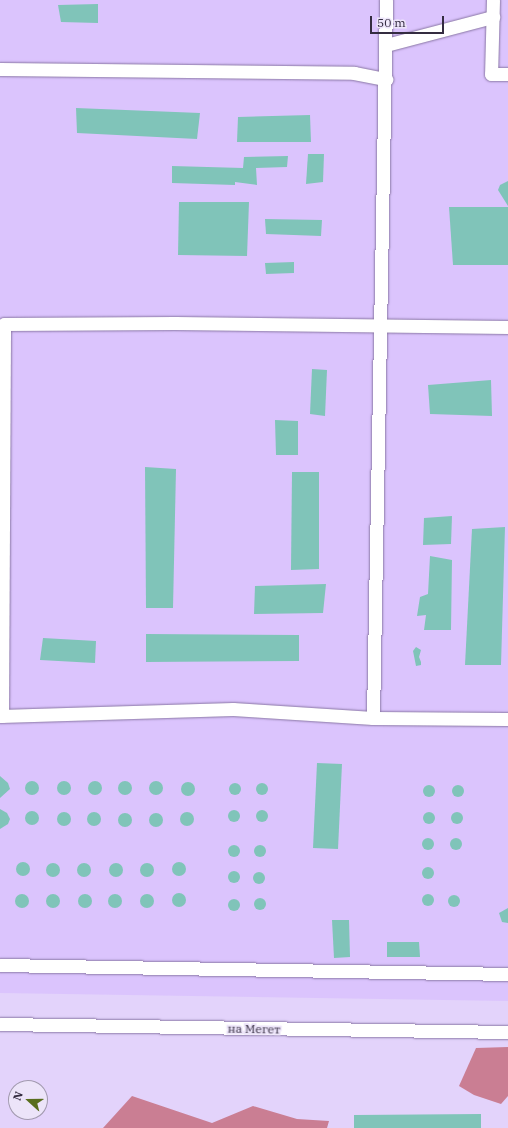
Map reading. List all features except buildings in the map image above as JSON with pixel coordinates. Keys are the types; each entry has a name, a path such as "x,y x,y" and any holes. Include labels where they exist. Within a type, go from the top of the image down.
{"street":[{"path":"373,718 382,325 386,0"},
{"path":"493,0 491,74 508,74"},
{"path":"386,45 493,17"},
{"path":"0,69 354,73 386,79"},
{"path":"508,327 382,325 2,324 1,716 233,708 373,718 508,720"},
{"path":"0,965 508,974"},
{"name":"на Мегет","path":"0,1024 508,1032"}],"shaded area":[{"path":"0,0 508,0 508,1001 0,993"},
{"path":"508,1047 508,1096 501,1104 474,1095 459,1086 476,1048"},
{"path":"132,1096 212,1123 253,1106 297,1119 329,1121 327,1128 103,1128"}]}
